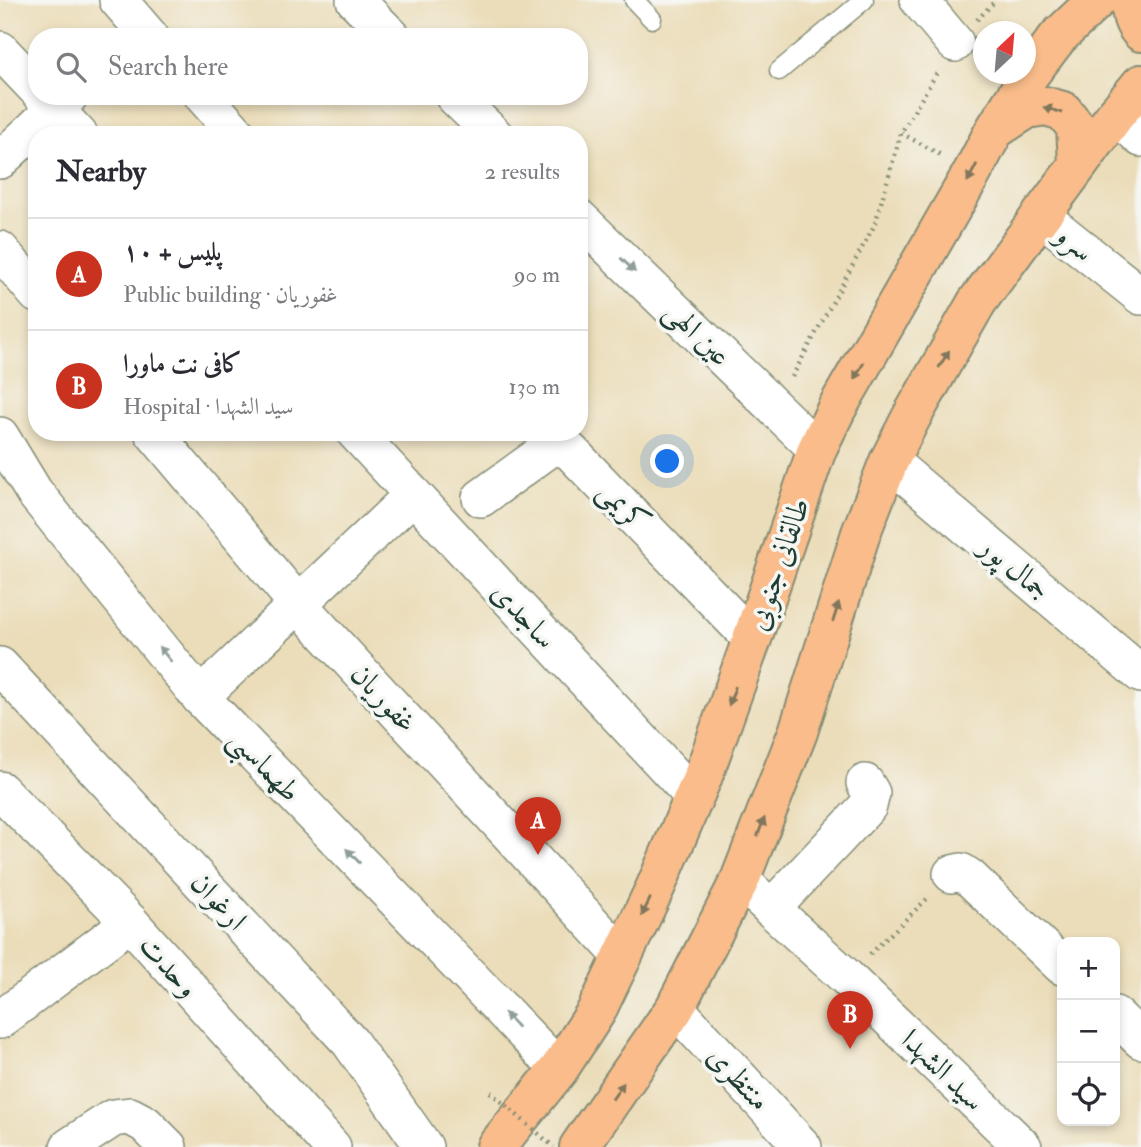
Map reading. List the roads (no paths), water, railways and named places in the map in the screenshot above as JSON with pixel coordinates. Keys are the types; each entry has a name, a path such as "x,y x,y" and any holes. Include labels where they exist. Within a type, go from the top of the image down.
{"main road":[{"name":"طالقانی جنوبی","path":"496,1147 559,1069 596,1012 656,886 694,797 817,449 837,408 994,131 1029,75 1058,37 1097,0"},
{"path":"1133,0 1130,10 1136,27 1141,32"},
{"path":"579,1147 675,1008 740,880 797,732 861,533 889,461 938,368 977,302 1078,164 1128,126 1141,84"},
{"path":"994,131 1027,109 1045,106 1063,111 1076,127 1078,164"}],"street":[{"path":"118,0 138,28"},
{"path":"355,0 384,28"},
{"path":"919,0 955,43"},
{"path":"0,50 28,77"},
{"path":"35,126 57,105"},
{"path":"211,105 230,126"},
{"path":"463,105 485,126"},
{"path":"0,160 28,133"},
{"name":"سرو","path":"1041,216 1141,296"},
{"name":"عین الهی","path":"588,227 817,449"},
{"path":"0,250 28,283"},
{"name":"طهماسبی","path":"0,436 34,492 200,696 559,1069"},
{"name":"غفوریان","path":"161,441 297,603 623,957"},
{"name":"ساجدی","path":"363,441 694,797"},
{"name":"کریمی","path":"481,498 554,445 570,451 752,639"},
{"name":"جمال پور","path":"889,461 1141,674"},
{"path":"200,696 413,495"},
{"name":"ارغوان","path":"0,666 350,1042 424,1147"},
{"path":"771,909 868,806 868,788"},
{"name":"وحدت","path":"0,790 130,922 332,1147"},
{"path":"952,874 961,872 970,878 1057,960"},
{"name":"سید الشهدا","path":"740,880 846,977 1023,1147"},
{"path":"0,1020 130,922"},
{"name":"منتظری","path":"675,1008 803,1147"},
{"path":"1120,1021 1141,1040"},
{"path":"69,1147 113,1118 130,1116 145,1124 168,1147"}],"lane":[{"path":"634,0 652,19"},
{"path":"779,71 864,0"}],"place":[{"name":"پلیس + ۱۰","path":"538,855"},
{"name":"کافی نت ماورا","path":"850,1049"}]}
